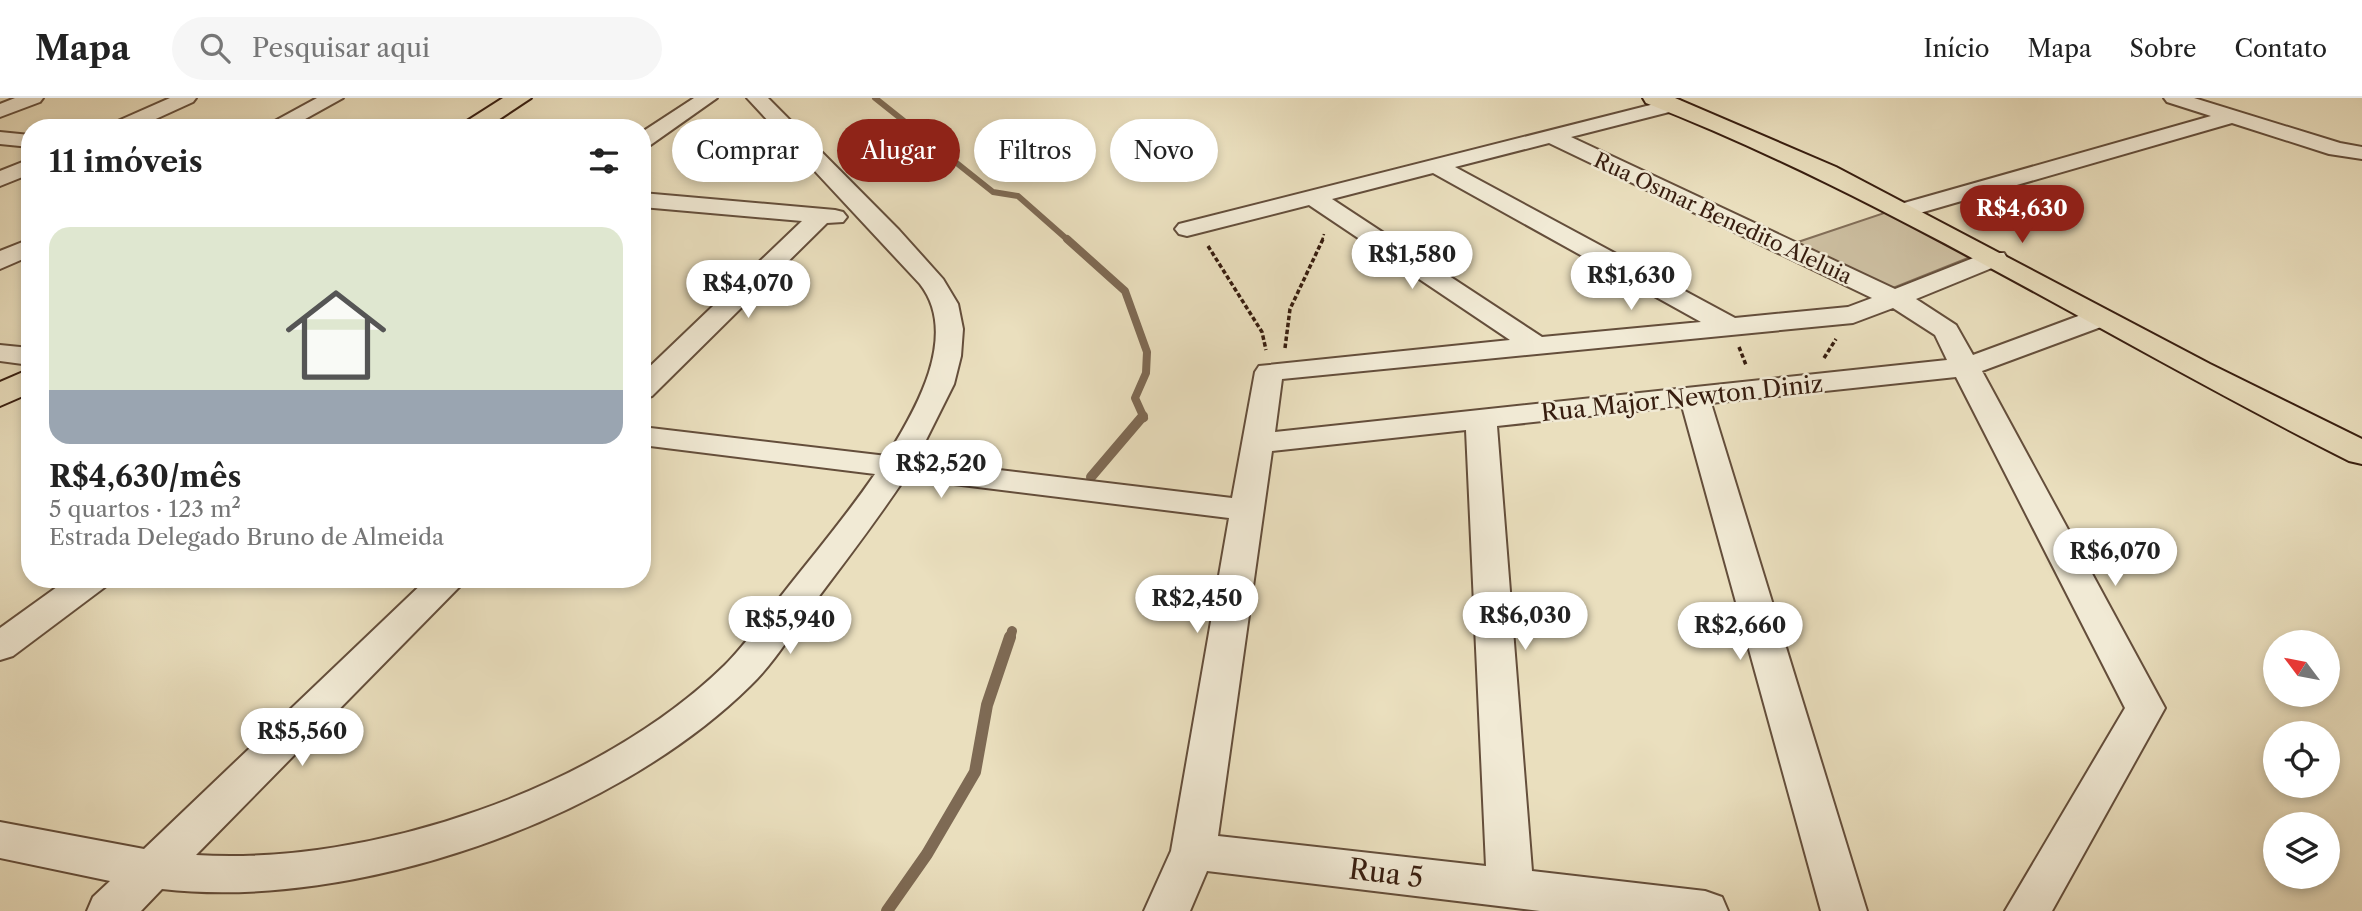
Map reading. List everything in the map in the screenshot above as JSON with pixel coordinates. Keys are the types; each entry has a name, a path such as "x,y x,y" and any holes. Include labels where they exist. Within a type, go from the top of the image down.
{"main road":[{"path":"484,119 520,98"},
{"path":"1664,102 1803,158 1905,209 2099,318 2362,453"},
{"path":"0,396 21,384"}],"street":[{"path":"0,111 33,98"},
{"path":"138,119 186,98"},
{"path":"290,119 333,98"},
{"path":"651,136 707,98"},
{"path":"0,840 153,870 227,877 334,869 396,856 512,814 577,786 636,754 736,677 897,468 945,366 949,321 944,301 933,285 876,219 757,98"},
{"path":"2174,98 2362,153"},
{"path":"1187,229 1320,202 1436,166 1551,136 1664,102"},
{"path":"1905,209 2233,117"},
{"name":"Rua Osmar Benedito Aleluia","path":"1551,136 1895,299 1937,322 1967,367 2145,708 2028,911"},
{"path":"0,138 21,140"},
{"path":"1436,166 1731,327"},
{"path":"0,179 21,170"},
{"path":"651,201 876,219"},
{"path":"1320,202 1537,346"},
{"path":"651,381 821,216"},
{"path":"0,261 21,250"},
{"path":"1167,911 1193,851 1269,372 1853,315 1995,258"},
{"name":"Rua Major Newton Diniz","path":"1257,443 1967,367 2099,318"},
{"path":"0,353 21,355"},
{"path":"1694,396 1844,911"},
{"path":"1481,419 1510,888"},
{"path":"651,437 1247,510"},
{"path":"0,647 80,588"},
{"path":"110,911 440,588"},
{"name":"Rua 5","path":"1193,851 1706,911"}],"path":[{"path":"1269,372 1288,343 1286,320 1298,288 1319,257 1320,202"},
{"path":"1187,229 1216,255 1262,332 1269,372"},
{"path":"1805,384 1853,315"},
{"path":"1731,327 1755,390"}],"shaded area":[{"path":"1890,211 1973,256 1893,288 1795,243"}],"waterway":[{"path":"875,98 993,192 1018,196 1069,241"},
{"path":"1067,239 1125,291 1147,352 1146,373 1135,398 1144,418"},
{"path":"1091,477 1143,416"},
{"path":"1010,638 1012,631"},
{"path":"887,911 927,854 975,772 987,705 1010,637"}]}
